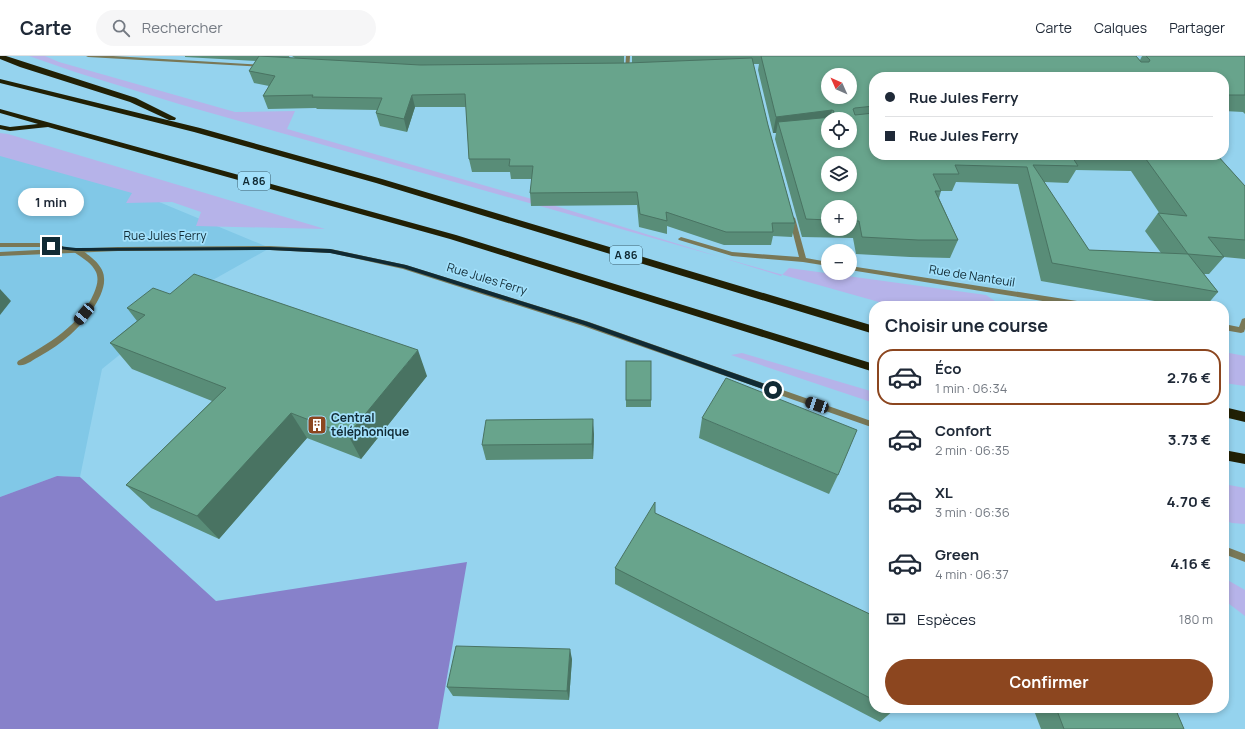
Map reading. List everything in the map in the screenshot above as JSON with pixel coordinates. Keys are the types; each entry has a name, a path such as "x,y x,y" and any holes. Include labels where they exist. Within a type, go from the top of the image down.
{"highway":[{"path":"0,56 23,65 133,100 197,130"},
{"name":"A 86","path":"0,81 197,130 379,181 869,328"},
{"name":"A 86","path":"0,111 453,237 869,366"},
{"path":"0,127 10,129 54,126"},
{"path":"1229,413 1245,417"},
{"path":"1229,456 1245,459"}],"street":[{"path":"88,56 269,66"},
{"path":"627,73 628,56"},
{"path":"619,73 635,73"},
{"path":"791,215 803,260"},
{"path":"681,239 732,254 821,263"},
{"name":"Rue Jules Ferry","path":"0,245 39,245 76,250"},
{"name":"Rue Jules Ferry","path":"0,254 32,254 76,250 301,249 330,251 404,267 586,324 869,423"},
{"path":"21,363 69,333 92,305 100,284 101,274 96,265 76,250"},
{"name":"Rue de Nanteuil","path":"857,269 1058,301"},
{"path":"1229,328 1241,330 1245,321"},
{"path":"1229,552 1245,558"}],"shaded area":[{"path":"29,56 45,56 59,62 235,112 295,111 287,129 546,203 720,257 179,104 75,72"},
{"path":"0,133 8,134 325,229 196,226 201,212 172,202 126,203 132,193 0,156"},
{"path":"0,150 111,182 270,248 211,281 102,369 80,477 57,476 0,497"},
{"path":"720,257 782,275 781,276"},
{"path":"789,268 821,272 821,280 857,280 857,277 986,295 995,301 875,301 782,275"},
{"path":"742,353 869,391 869,401 731,355"},
{"path":"1229,353 1245,356 1245,386 1229,384"},
{"path":"57,476 80,477 216,601 467,562 438,729 0,729 0,497"},
{"path":"1229,485 1245,488 1245,524 1229,522"},
{"path":"1229,581 1245,590 1245,616 1229,604"}],"building":[{"path":"259,56 420,65 627,63 752,58 768,125 795,223 772,223 773,232 726,232 666,212 667,221 640,214 637,192 530,193 533,166 509,166 510,159 469,159 465,94 412,95 404,119 376,113 382,98 312,97 313,95 263,96 275,76 249,71"},
{"path":"761,56 1136,56 1141,62 1149,62 1150,60 1146,56 1245,56 1245,95 1229,95 1229,72 869,72 869,107 855,108 853,109 854,112 832,110 776,117"},
{"path":"869,114 869,160 1074,160 1078,166 1033,165 1089,250 1188,254 1218,292 1052,263 1027,167 955,165 959,174 933,174 941,191 935,191 958,240 918,240 862,237 859,221 857,221 857,200 821,200 821,220 806,219 778,122 821,118 821,148 857,148 857,115"},
{"path":"1147,160 1222,160 1245,186 1245,240 1208,237 1224,257 1188,254 1158,213 1187,216"},
{"name":"Central téléphonique","path":"194,274 418,350 348,435 291,413 197,516 126,485 226,388 110,343 145,315 127,308 153,288 170,294"},
{"path":"626,361 651,361 651,400 626,400"},
{"path":"726,378 857,430 838,475 702,418"},
{"path":"593,419 592,444 482,445 486,420"},
{"path":"655,502 655,513 869,614 869,697 615,568"},
{"path":"456,646 570,649 567,691 447,687"},
{"path":"1058,713 1177,713 1184,729 1064,729"}],"place":[{"name":"Central téléphonique","path":"317,425"}],"route":[{"path":"51,246 76,250 118,248 270,248 330,251 404,267 586,324 773,390"}]}
